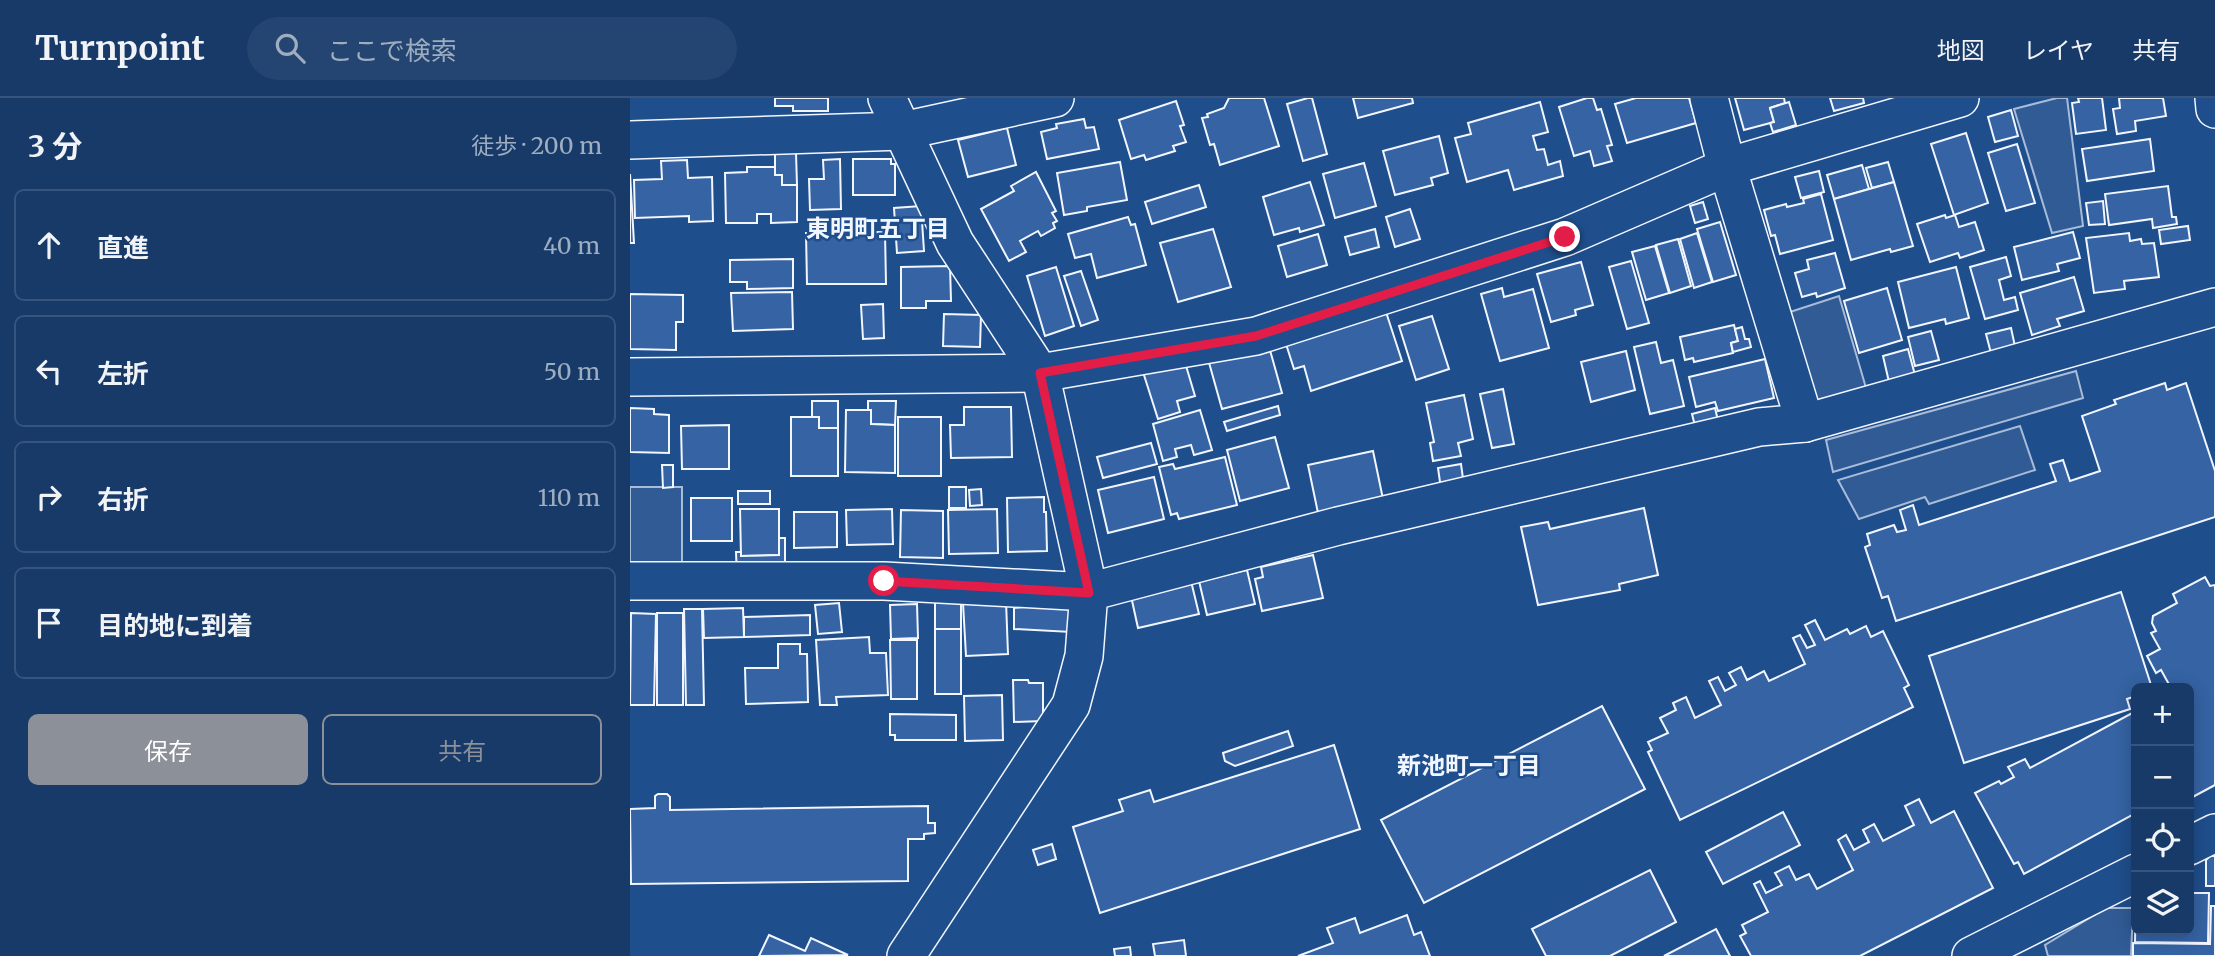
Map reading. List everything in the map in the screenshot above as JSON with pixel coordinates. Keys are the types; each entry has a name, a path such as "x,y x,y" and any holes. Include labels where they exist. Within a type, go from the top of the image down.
{"street":[{"path":"887,98 955,243 1040,373 1089,593 1084,656 1071,705 906,956"},
{"path":"630,140 902,131 1055,98"},
{"path":"1709,98 1727,167 1805,423"},
{"path":"630,377 1040,373 1256,336 1565,237 1727,167 1960,98"},
{"path":"2214,98 2215,109"},
{"path":"630,581 884,581 1089,593 1338,526 1759,428 1805,423 2215,307"},
{"path":"2194,844 2215,833"},
{"path":"1971,956 2131,876"}],"shaded area":[{"path":"2067,98 2083,226 2052,233 2014,109"},
{"path":"1839,296 1869,398 1818,412 1784,314"},
{"path":"2076,371 2083,398 1833,472 1826,440"},
{"path":"2020,426 2035,470 1929,504 1925,497 1859,519 1838,480"},
{"path":"630,487 682,487 682,574 630,574"},
{"path":"2106,908 2131,908 2131,956 2048,956 2045,945"}],"building":[{"path":"775,98 828,98 828,111 793,111 793,106 775,106"},
{"path":"1229,98 1264,98 1279,146 1220,165 1214,144 1210,145 1202,118 1224,108"},
{"path":"1312,98 1327,154 1303,161 1287,104"},
{"path":"1353,98 1412,98 1413,103 1358,118"},
{"path":"1593,98 1597,110 1601,109 1612,145 1607,146 1612,161 1594,166 1590,151 1574,156 1559,107"},
{"path":"1636,98 1689,98 1696,123 1627,143 1615,104"},
{"path":"1735,98 1784,98 1785,103 1770,108 1774,122 1744,130"},
{"path":"1830,98 1863,98 1864,103 1834,111"},
{"path":"2078,98 2102,98 2106,130 2076,134 2072,103 2079,102"},
{"path":"2119,98 2163,98 2166,116 2135,121 2136,131 2117,134 2113,109 2120,108"},
{"path":"1176,101 1186,142 1173,146 1175,151 1146,160 1144,155 1131,159 1119,120"},
{"path":"1540,102 1548,132 1533,136 1537,150 1544,149 1548,165 1560,161 1563,176 1514,190 1508,170 1467,182 1455,138 1471,134 1468,123"},
{"path":"1789,102 1796,125 1773,132 1770,123 1774,122 1770,108"},
{"path":"2011,110 2018,136 1995,142 1988,117"},
{"path":"1084,119 1086,128 1094,127 1099,149 1047,159 1041,132 1057,128 1056,124"},
{"path":"1007,128 1016,165 968,177 958,140"},
{"path":"1966,133 1988,203 1954,215 1931,144"},
{"path":"1439,136 1448,173 1431,178 1433,185 1395,195 1383,151"},
{"path":"2150,139 2154,171 2087,181 2082,149"},
{"path":"2017,144 2035,203 2006,211 1988,153"},
{"path":"775,153 796,153 797,185 782,185 782,175 775,175"},
{"path":"840,159 841,209 810,210 809,179 824,179 823,160"},
{"path":"853,159 891,159 891,164 895,164 895,195 853,195"},
{"path":"687,160 688,178 712,177 713,221 689,222 689,216 635,218 634,180 662,179 661,161"},
{"path":"1120,162 1127,200 1087,207 1087,211 1064,215 1057,173"},
{"path":"1888,162 1894,182 1872,188 1866,168"},
{"path":"1364,163 1376,206 1335,218 1323,174"},
{"path":"1862,165 1869,189 1834,199 1827,175"},
{"path":"747,167 775,167 775,175 782,175 782,185 797,185 797,222 771,223 771,214 757,214 757,223 726,223 725,173 747,172"},
{"path":"1819,171 1824,192 1801,198 1795,177"},
{"path":"1036,172 1056,211 1052,213 1057,221 1053,223 1055,228 1041,236 1038,231 1020,241 1026,252 1009,261 981,209 1014,191 1011,186"},
{"path":"630,174 634,243 630,243"},
{"path":"1310,182 1324,225 1300,232 1299,228 1274,235 1263,197"},
{"path":"1894,182 1913,246 1891,252 1890,249 1851,260 1834,199"},
{"path":"1199,185 1206,207 1152,224 1145,202"},
{"path":"2168,186 2172,217 2176,217 2177,224 2153,228 2152,219 2109,225 2105,194"},
{"path":"1821,194 1833,240 1780,254 1775,235 1771,236 1764,210 1786,204 1787,207 1804,203 1803,199"},
{"path":"2103,201 2105,224 2089,225 2086,203"},
{"path":"1703,202 1708,219 1695,223 1690,206"},
{"path":"921,206 924,251 897,253 894,208"},
{"path":"1410,209 1420,239 1395,247 1386,217"},
{"path":"1945,215 1946,218 1955,215 1959,227 1975,222 1984,250 1960,258 1958,253 1930,262 1917,224"},
{"path":"1128,217 1131,225 1135,224 1146,265 1097,278 1091,254 1075,258 1068,234"},
{"path":"1720,222 1736,275 1713,282 1697,229"},
{"path":"2188,226 2190,240 2161,244 2159,230"},
{"path":"1213,229 1231,287 1178,302 1160,243"},
{"path":"1375,229 1379,247 1350,255 1345,237"},
{"path":"885,232 886,284 807,284 806,233"},
{"path":"2073,232 2080,258 2057,264 2059,271 2022,280 2014,247"},
{"path":"1697,233 1712,282 1694,288 1680,239"},
{"path":"2129,233 2130,241 2141,239 2142,244 2154,243 2159,277 2124,281 2125,289 2094,293 2086,238"},
{"path":"1318,234 1327,265 1287,277 1278,246"},
{"path":"1678,239 1691,286 1670,293 1656,245"},
{"path":"1655,246 1669,293 1646,300 1632,252"},
{"path":"1835,253 1845,288 1817,297 1816,293 1802,297 1795,273 1809,269 1807,260"},
{"path":"2006,257 2011,276 1999,280 2004,300 2015,297 2018,310 1985,319 1970,267"},
{"path":"793,259 793,288 747,289 747,282 730,282 730,260"},
{"path":"1631,261 1649,323 1627,329 1609,267"},
{"path":"1581,262 1593,305 1575,310 1576,315 1551,322 1537,274"},
{"path":"950,266 951,301 926,301 926,308 901,308 901,267"},
{"path":"1056,267 1074,326 1045,336 1027,276"},
{"path":"1956,267 1969,318 1946,324 1945,319 1909,328 1898,282"},
{"path":"1081,271 1098,320 1081,326 1064,276"},
{"path":"2074,277 2084,311 2057,319 2060,326 2032,335 2020,293"},
{"path":"1502,288 1504,297 1533,289 1549,348 1500,361 1481,294"},
{"path":"1887,288 1902,340 1859,353 1844,301"},
{"path":"792,292 793,329 733,331 731,293"},
{"path":"630,294 683,295 683,322 676,322 676,350 630,349"},
{"path":"883,304 884,338 863,339 861,305"},
{"path":"1386,312 1402,361 1311,391 1304,366 1294,369 1286,344"},
{"path":"944,314 981,315 980,347 943,346"},
{"path":"1432,316 1449,369 1416,380 1399,326"},
{"path":"1734,325 1738,341 1731,343 1733,353 1694,362 1693,358 1685,360 1680,337"},
{"path":"1742,327 1745,339 1749,339 1751,347 1733,352 1731,343 1738,341 1735,329"},
{"path":"2011,328 2016,351 1992,357 1986,334"},
{"path":"1931,331 1939,360 1915,366 1908,337"},
{"path":"1656,342 1661,363 1673,360 1684,406 1650,414 1634,347"},
{"path":"1268,343 1282,393 1222,409 1208,359"},
{"path":"1908,349 1915,375 1889,382 1883,356"},
{"path":"1626,351 1635,390 1591,402 1581,362"},
{"path":"1184,359 1195,396 1177,401 1180,412 1158,419 1143,372"},
{"path":"1765,359 1774,398 1718,411 1715,402 1696,407 1689,377"},
{"path":"2165,383 2167,390 2186,383 2215,471 2215,517 1896,621 1888,596 1882,598 1865,547 1870,545 1867,534 1894,525 1897,532 1906,530 1900,510 1913,505 1919,525 2056,481 2050,464 2063,460 2070,481 2100,471 2082,416 2116,404 2114,400"},
{"path":"1503,389 1514,444 1492,448 1480,394"},
{"path":"1464,395 1473,439 1458,443 1461,456 1433,461 1430,443 1434,442 1426,403"},
{"path":"812,401 838,401 838,428 819,428 819,417 812,417"},
{"path":"868,401 896,401 895,425 871,424"},
{"path":"1278,406 1280,415 1227,431 1224,422"},
{"path":"964,407 1011,407 1012,457 951,458 950,425 964,425"},
{"path":"630,408 654,409 654,414 669,415 669,453 630,452"},
{"path":"1715,408 1720,429 1697,434 1692,414"},
{"path":"846,410 871,410 871,424 895,425 895,473 845,472"},
{"path":"1200,410 1212,450 1194,455 1191,445 1175,449 1177,457 1163,461 1153,424"},
{"path":"791,417 819,417 819,428 838,428 838,476 791,476"},
{"path":"898,417 941,417 941,476 898,476"},
{"path":"729,425 729,469 682,469 681,426"},
{"path":"1275,437 1289,488 1240,501 1227,450"},
{"path":"1151,443 1157,464 1103,478 1097,457"},
{"path":"1373,451 1383,499 1318,513 1308,465"},
{"path":"1225,457 1237,505 1179,519 1177,513 1171,515 1159,467 1173,464 1175,469"},
{"path":"1461,464 1464,486 1441,489 1438,468"},
{"path":"662,465 673,465 673,487 663,488"},
{"path":"1154,477 1164,519 1108,533 1098,490"},
{"path":"949,487 966,487 966,508 949,508"},
{"path":"981,489 982,505 970,506 969,490"},
{"path":"738,491 770,491 770,504 738,504"},
{"path":"1044,497 1047,551 1008,552 1007,498"},
{"path":"691,498 732,498 732,541 691,541"},
{"path":"1644,508 1658,575 1619,584 1620,590 1538,605 1521,527 1548,522 1550,529"},
{"path":"740,509 779,509 779,555 741,556"},
{"path":"892,509 893,544 847,545 846,510"},
{"path":"997,509 998,553 949,554 948,510"},
{"path":"901,510 943,511 943,558 900,557"},
{"path":"794,512 837,512 837,547 794,548"},
{"path":"779,538 785,538 785,578 737,579 736,552 741,552 741,556 779,555"},
{"path":"1313,555 1323,598 1262,611 1255,579 1263,577 1261,567"},
{"path":"1247,570 1255,604 1207,615 1199,581"},
{"path":"2205,577 2210,586 2215,585 2215,785 2194,796 2194,683 2168,683 2161,670 2156,673 2147,656 2160,649 2151,633 2156,631 2152,623 2153,616 2177,603 2173,594"},
{"path":"1191,581 1199,614 1138,628 1131,596"},
{"path":"2121,592 2150,683 2131,683 2131,698 2127,699 2130,709 1964,763 1929,656"},
{"path":"935,601 961,602 961,629 935,629"},
{"path":"1006,601 1008,654 966,656 963,603"},
{"path":"1022,601 1070,605 1071,632 1014,629 1014,608 1023,607"},
{"path":"839,603 842,632 818,634 815,605"},
{"path":"917,604 918,638 891,639 890,605"},
{"path":"743,608 744,637 704,638 703,609"},
{"path":"684,609 702,609 704,705 686,705"},
{"path":"631,613 656,614 654,705 630,705"},
{"path":"657,613 683,613 683,705 657,705"},
{"path":"810,615 810,635 744,637 744,617"},
{"path":"1815,620 1825,640 1847,629 1850,634 1866,626 1871,637 1883,631 1909,685 1904,688 1913,707 1680,820 1648,752 1652,750 1648,742 1668,733 1660,718 1676,710 1673,703 1686,697 1695,718 1721,705 1709,681 1718,677 1725,691 1736,685 1729,673 1741,667 1747,680 1764,671 1769,681 1805,664 1793,638 1800,635 1807,648 1815,645 1805,625"},
{"path":"935,629 961,629 961,694 935,694"},
{"path":"869,637 870,653 886,653 888,695 836,697 837,705 820,705 816,640"},
{"path":"890,640 917,640 917,699 891,699"},
{"path":"778,644 800,644 800,654 807,654 808,702 746,704 745,668 778,668"},
{"path":"1013,680 1043,683 1043,721 1014,722"},
{"path":"1002,695 1003,740 965,741 964,696"},
{"path":"1602,706 1645,789 1424,903 1381,820"},
{"path":"890,714 956,715 956,740 895,740 895,735 890,735"},
{"path":"2131,714 2131,816 2024,874 2018,862 2014,864 1975,793 2014,777 2008,767 2025,759 2030,768"},
{"path":"1288,731 1293,746 1235,766 1225,761 1223,753"},
{"path":"1334,745 1360,829 1100,913 1073,827 1123,811 1119,800 1150,790 1154,802"},
{"path":"667,794 670,797 670,810 928,806 928,823 935,823 935,833 924,834 924,839 908,839 908,881 631,884 630,809 655,808 655,796"},
{"path":"1919,799 1931,823 1954,811 1993,888 1860,956 1751,956 1740,936 1746,933 1742,925 1768,912 1754,884 1760,881 1766,893 1782,885 1775,873 1789,866 1796,880 1809,874 1817,889 1853,870 1838,840 1846,835 1854,850 1869,842 1863,830 1874,824 1883,841 1914,825 1905,806"},
{"path":"1783,812 1800,845 1723,884 1706,852"},
{"path":"1052,844 1056,859 1038,865 1033,850"},
{"path":"2215,856 2215,886 2206,886 2206,860"},
{"path":"1650,870 1676,922 1610,956 1546,956 1532,929"},
{"path":"2194,893 2209,893 2208,943 2135,942 2135,935 2194,935"},
{"path":"2211,906 2215,906 2215,956 2133,956 2133,943 2210,944"},
{"path":"1407,915 1414,935 1421,932 1430,956 1298,956 1333,943 1327,928 1355,918 1360,933"},
{"path":"1716,929 1730,956 1664,956"},
{"path":"769,935 805,951 811,938 848,955 759,956"},
{"path":"1184,940 1186,956 1155,956 1153,944"},
{"path":"1130,947 1131,956 1115,956 1114,949"}],"district":[{"name":"東明町五丁目","path":"878,229"},
{"name":"新池町一丁目","path":"1469,766"}],"route":[{"path":"884,581 1089,593 1040,373 1256,336 1565,237"}]}
